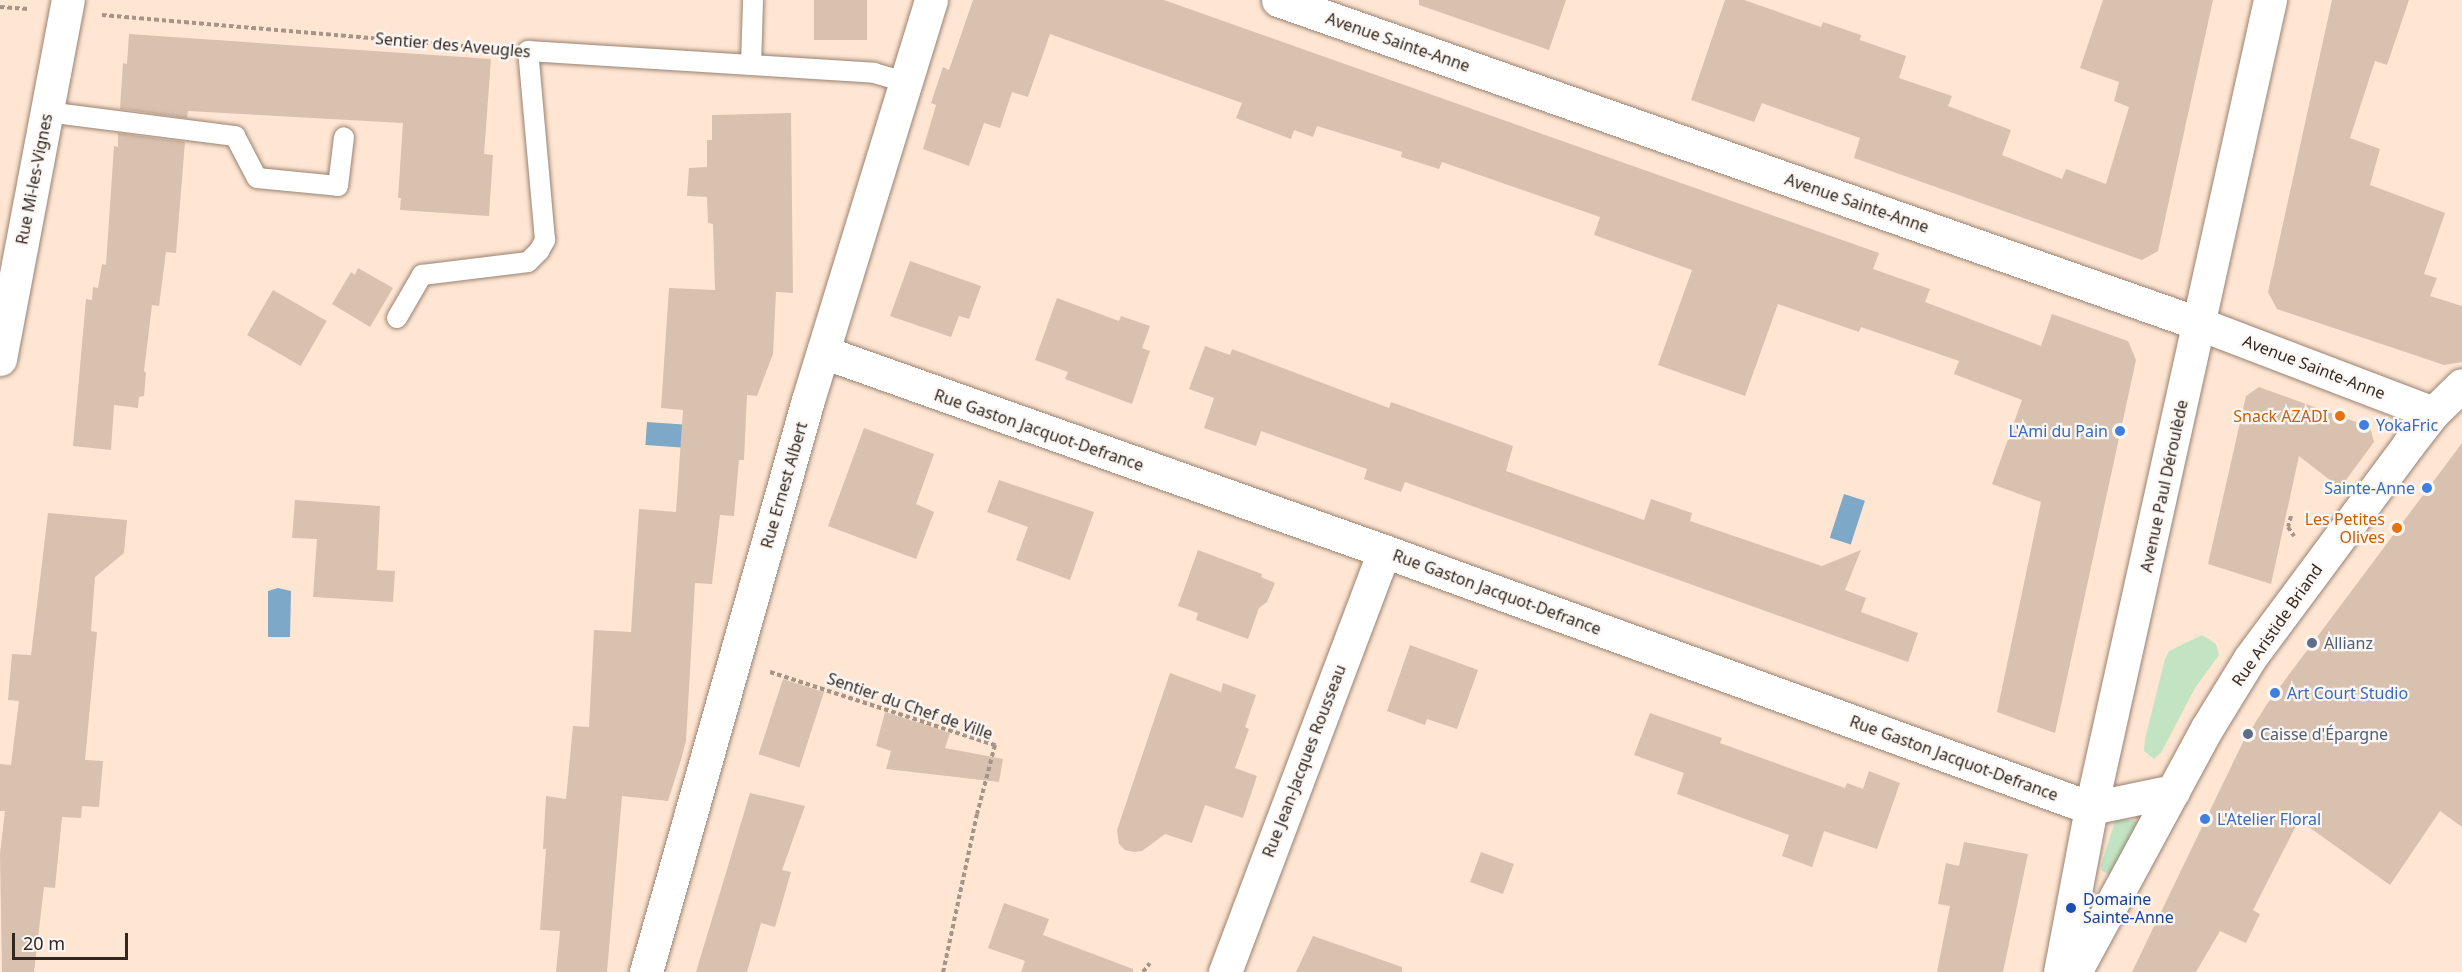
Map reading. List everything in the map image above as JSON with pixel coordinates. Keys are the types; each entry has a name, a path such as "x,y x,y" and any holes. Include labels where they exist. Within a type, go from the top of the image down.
{"street":[{"name":"Rue Ernest Albert","path":"646,972 823,352 931,0"},
{"name":"Avenue Sainte-Anne","path":"1278,0 2200,324 2433,412"},
{"name":"Avenue Paul Déroulède","path":"2060,972 2091,808 2270,0"},
{"name":"Rue Mi-les-Vignes","path":"0,359 67,6"},
{"name":"Rue Gaston Jacquot-Defrance","path":"823,352 1383,551 2091,808"},
{"name":"Rue Aristide Briand","path":"2173,791 2207,728 2250,658 2433,412 2462,385"},
{"name":"Rue Jean-Jacques Rousseau","path":"1225,972 1383,551"},
{"path":"2091,808 2173,791"},
{"path":"2075,972 2173,791"}],"lane":[{"path":"751,65 753,0"},
{"path":"397,318 422,275 528,262 539,251 545,240 528,51"},
{"name":"Sentier des Aveugles","path":"528,51 873,73 905,82"},
{"path":"47,112 235,136 257,178 338,186 345,137"}],"path":[{"name":"Sentier des Aveugles","path":"0,8 67,6 528,51"},
{"path":"2291,516 2288,527 2291,531"},
{"name":"Sentier du Chef de Ville","path":"735,660 995,745 977,814 943,972"},
{"path":"1143,972 1150,963"}],"green space":[{"path":"2202,635 2216,644 2219,655 2195,688 2161,753 2154,759 2144,751 2145,739 2165,659 2169,651"},
{"path":"2116,818 2138,822 2111,875 2102,871 2101,865"}],"water":[{"path":"647,422 694,425 692,448 645,445"},
{"path":"1844,494 1865,501 1851,545 1830,538"},
{"path":"278,588 291,591 290,637 268,637 268,591"}],"building":[{"path":"814,0 867,0 867,40 814,40"},
{"path":"973,0 1164,0 1879,253 1873,269 1930,289 1925,302 2041,346 2052,314 2128,341 2136,360 2055,733 1997,712 2041,502 1992,484 2022,400 1954,374 1959,361 1861,327 1859,332 1778,304 1745,396 1658,365 1692,270 1594,235 1600,217 1442,162 1439,169 1401,157 1402,152 1317,126 1313,137 1294,130 1291,139 1236,118 1242,103 1050,34 1028,97 1012,92 1000,128 984,123 969,166 923,149 936,105 931,103 943,67 949,70"},
{"path":"1419,0 1566,0 1549,50 1419,5"},
{"path":"1725,0 1744,0 1821,27 1823,22 1861,35 1860,40 1906,56 1899,78 1952,96 1948,106 2011,130 2002,155 2062,179 2066,169 2106,184 2129,107 2114,101 2119,82 2080,68 2103,0 2213,0 2158,251 2142,260 1854,158 1860,138 1762,103 1754,122 1691,100"},
{"path":"2332,0 2409,0 2387,65 2375,61 2350,138 2380,149 2370,185 2445,213 2424,274 2437,278 2430,296 2462,306 2462,362 2444,365 2277,309 2268,292"},
{"path":"129,34 491,59 484,154 493,155 489,216 400,210 401,198 398,198 403,123 188,111 187,118 120,109 123,63 127,64"},
{"path":"791,113 793,293 776,292 773,354 757,396 747,395 744,460 739,460 734,516 720,515 712,584 695,583 686,741 681,760 668,801 622,796 607,972 556,972 560,931 540,930 546,849 543,849 546,796 566,799 573,726 589,727 594,630 631,632 639,509 676,512 683,410 661,408 669,288 715,290 713,224 708,223 707,197 687,196 689,168 707,167 707,140 712,140 712,115"},
{"path":"118,133 185,142 176,253 166,252 159,306 152,305 144,371 146,373 144,396 139,397 138,408 114,405 111,450 73,446 86,299 92,300 93,287 98,288 102,264 106,265 114,146 118,147"},
{"path":"910,261 981,286 969,319 959,316 951,337 890,316"},
{"path":"358,268 393,288 370,327 332,304 351,272 355,275"},
{"path":"273,290 327,321 301,366 247,335"},
{"path":"1057,298 1119,321 1121,316 1150,326 1142,348 1150,351 1132,404 1065,379 1068,372 1035,360"},
{"path":"1205,346 1230,355 1232,349 1389,408 1391,402 1513,446 1506,471 1644,520 1651,499 1692,513 1690,521 1822,566 1861,550 1845,590 1866,598 1861,612 1918,633 1908,662 1405,482 1401,492 1364,479 1367,469 1261,431 1256,446 1204,428 1214,398 1189,389"},
{"path":"2259,387 2370,427 2374,442 2340,488 2299,456 2271,584 2208,564 2246,396"},
{"path":"864,428 934,454 916,504 934,512 916,559 828,526"},
{"path":"2462,443 2462,827 2440,811 2390,885 2299,820 2253,910 2260,914 2246,943 2220,931 2196,972 2132,972 2243,742 2267,704"},
{"path":"999,480 1094,512 1070,580 1016,560 1028,527 987,512"},
{"path":"295,500 380,506 377,570 395,571 393,602 313,597 317,539 292,538"},
{"path":"48,513 127,520 124,553 95,577 91,631 97,632 85,760 103,761 99,807 82,806 81,818 62,817 55,888 44,887 34,972 2,972 0,854 5,811 0,811 0,764 11,765 19,701 8,700 12,654 31,655"},
{"path":"1198,550 1262,574 1261,577 1275,583 1267,602 1259,608 1248,639 1196,620 1198,613 1178,606"},
{"path":"1410,645 1478,670 1457,729 1427,719 1425,725 1387,711"},
{"path":"1170,673 1221,692 1223,683 1256,695 1245,727 1249,729 1235,768 1257,776 1243,818 1205,805 1192,843 1165,834 1142,851 1125,850 1119,844 1117,830"},
{"path":"783,679 824,692 799,767 759,754"},
{"path":"885,712 950,733 945,748 1003,759 999,782 886,769 891,751 876,746"},
{"path":"1650,713 1722,738 1720,743 1845,788 1847,783 1863,789 1869,771 1900,783 1877,849 1824,831 1812,867 1782,856 1789,835 1677,794 1684,773 1634,755"},
{"path":"750,793 805,806 782,870 791,872 775,927 761,923 747,972 696,972"},
{"path":"1964,842 2028,854 2003,972 1937,972 1950,906 1938,904 1946,863 1959,866"},
{"path":"1481,852 1514,864 1503,894 1470,882"},
{"path":"1004,903 1049,919 1043,935 1133,969 1133,972 1021,972 1025,961 988,948"},
{"path":"1313,936 1402,967 1402,972 1296,972"}],"place":[{"name":"Snack AZADI","path":"2340,416"},
{"name":"YokaFric","path":"2364,425"},
{"name":"L'Ami du Pain","path":"2120,431"},
{"name":"Sainte-Anne","path":"2427,488"},
{"name":"Les Petites Olives","path":"2397,528"},
{"name":"Allianz","path":"2312,643"},
{"name":"Art Court Studio","path":"2275,693"},
{"name":"Caisse d'Épargne","path":"2248,734"},
{"name":"L'Atelier Floral","path":"2205,819"},
{"name":"Domaine Sainte-Anne","path":"2071,908"}]}
